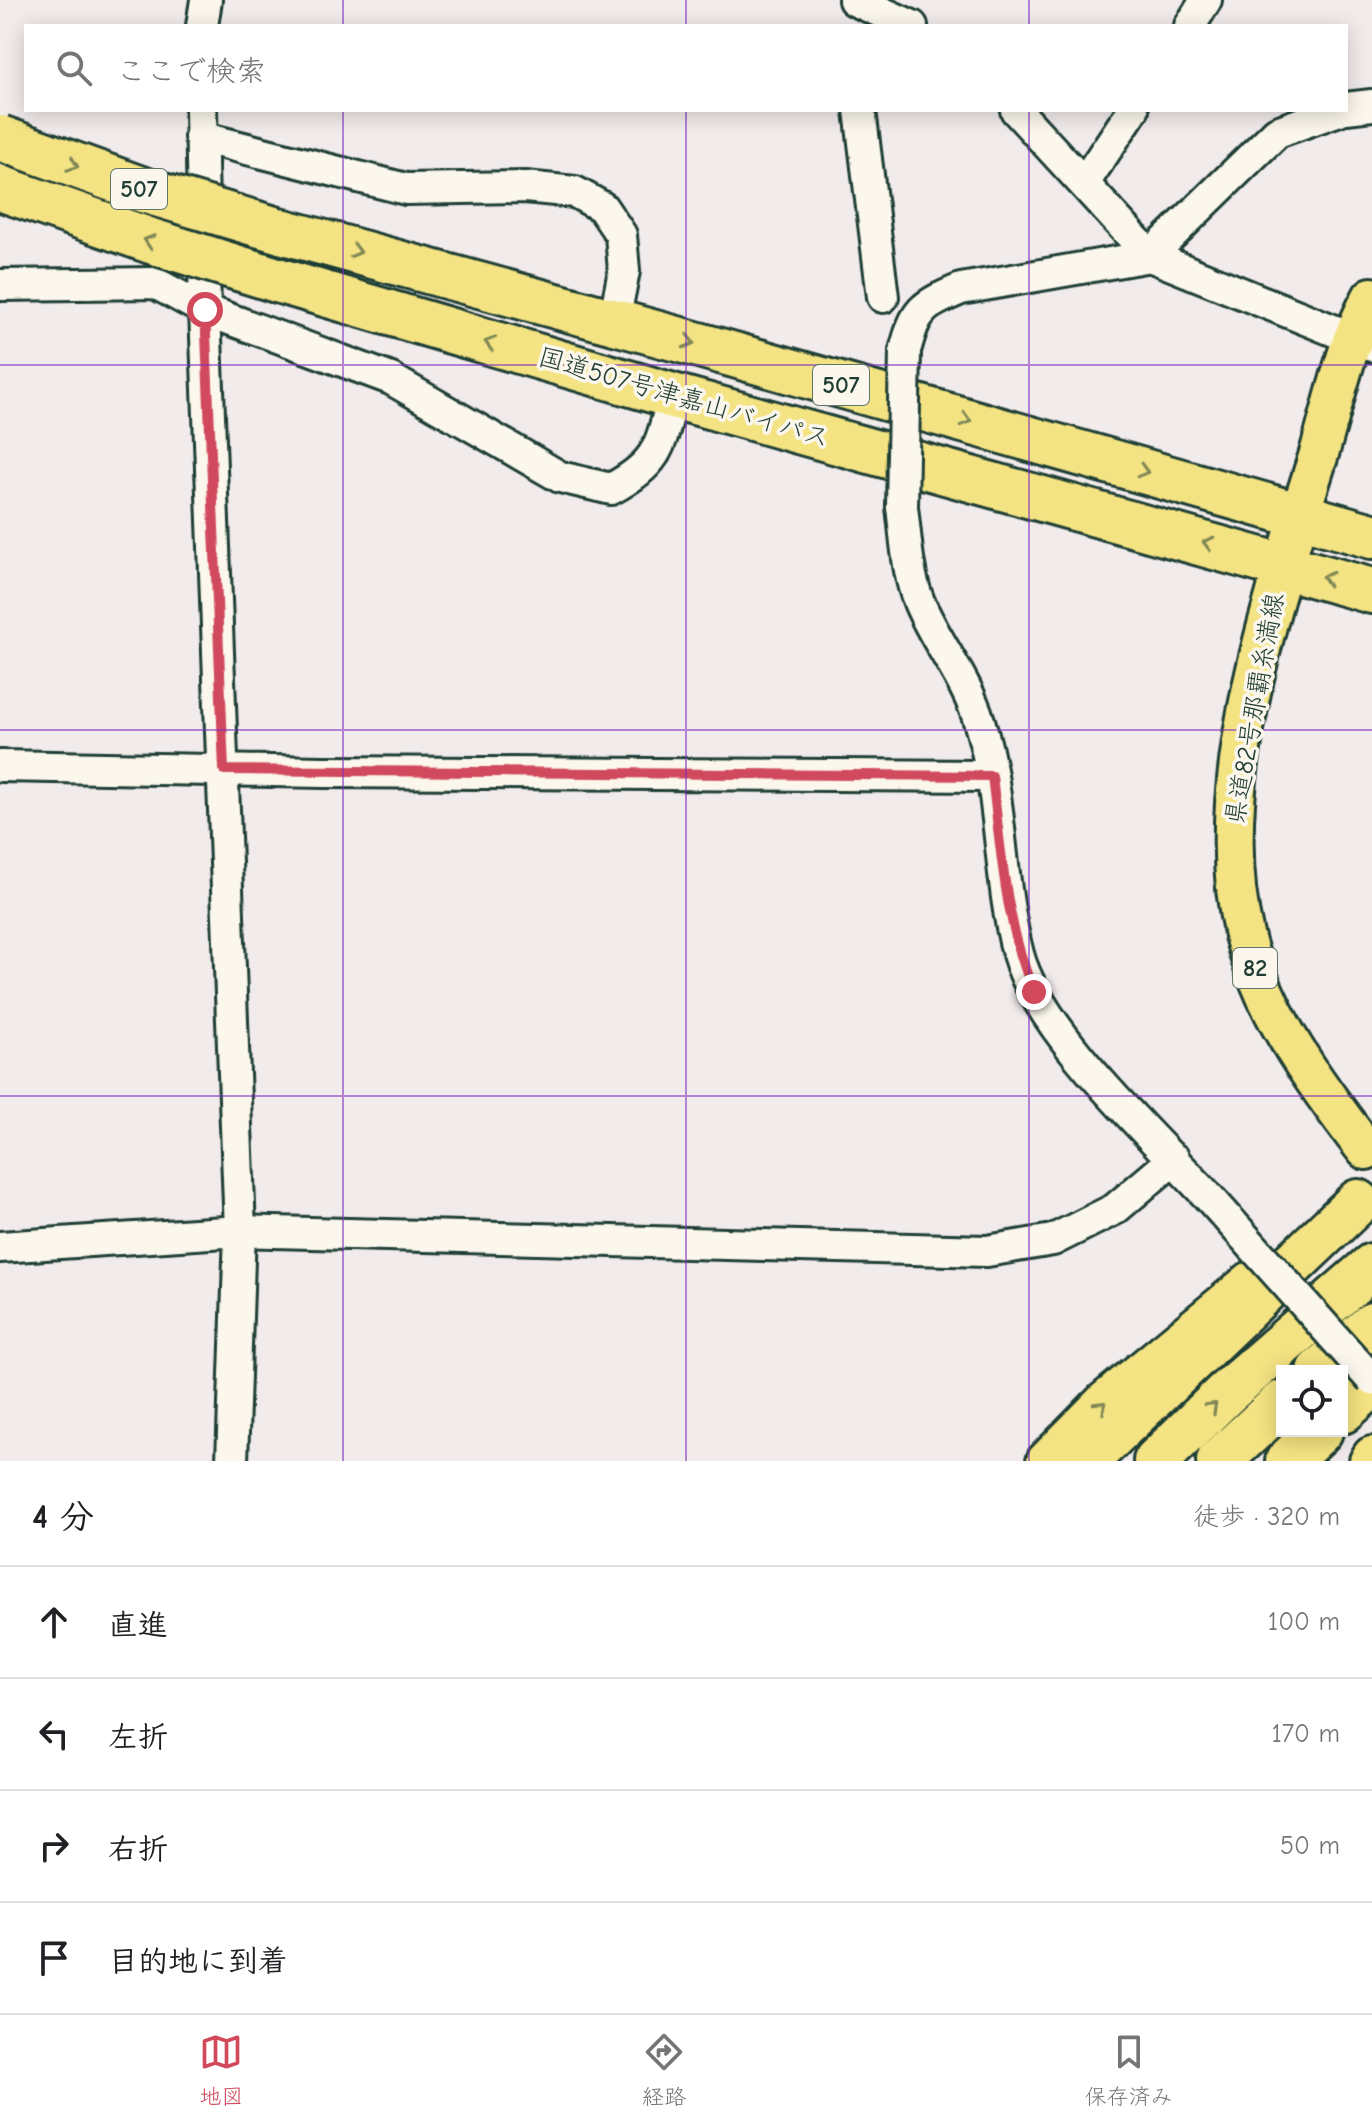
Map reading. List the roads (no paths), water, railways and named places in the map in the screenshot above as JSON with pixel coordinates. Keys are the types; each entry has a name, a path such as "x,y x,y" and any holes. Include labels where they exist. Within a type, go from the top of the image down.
{"highway":[{"name":"国道507号津嘉山バイパス","path":"0,138 146,191 281,231 614,321 1372,536"},
{"name":"国道507号津嘉山バイパス","path":"0,188 151,241 277,280 673,396 1372,591"},
{"path":"1086,1461 1365,1196"},
{"path":"1156,1461 1226,1393 1372,1266"},
{"path":"1326,1365 1372,1325"},
{"path":"1348,1405 1372,1383"},
{"path":"1219,1461 1276,1409"},
{"path":"1288,1461 1314,1437"}],"main road":[{"name":"県道82号那覇糸満線","path":"1366,1150 1328,1100 1263,989 1245,938 1234,887 1231,829 1241,757 1283,564 1363,343 1372,297"},
{"path":"1046,1461 1105,1401 1230,1296 1365,1196"}],"street":[{"path":"202,24 206,0"},
{"path":"1191,24 1206,0"},
{"path":"853,5 906,24"},
{"path":"1348,108 1372,105"},
{"path":"860,112 883,297"},
{"path":"1018,112 1150,256 1363,343"},
{"path":"1084,183 1132,112"},
{"path":"1333,112 1277,132 1150,256 961,289 933,301 914,318 905,351 902,507 908,558 919,601 965,687 979,721 992,776 1010,915 1019,955 1034,992 1066,1042 1215,1204 1372,1383"},
{"path":"232,1461 240,1231 200,123 406,189 525,187 575,192 602,207 621,235 624,271 614,321"},
{"path":"0,285 155,283 205,310 391,379 560,477 611,489 642,472 662,442 673,396"},
{"path":"0,766 992,776"},
{"path":"0,1247 240,1231 987,1251 1053,1240 1115,1209 1174,1159"}]}
